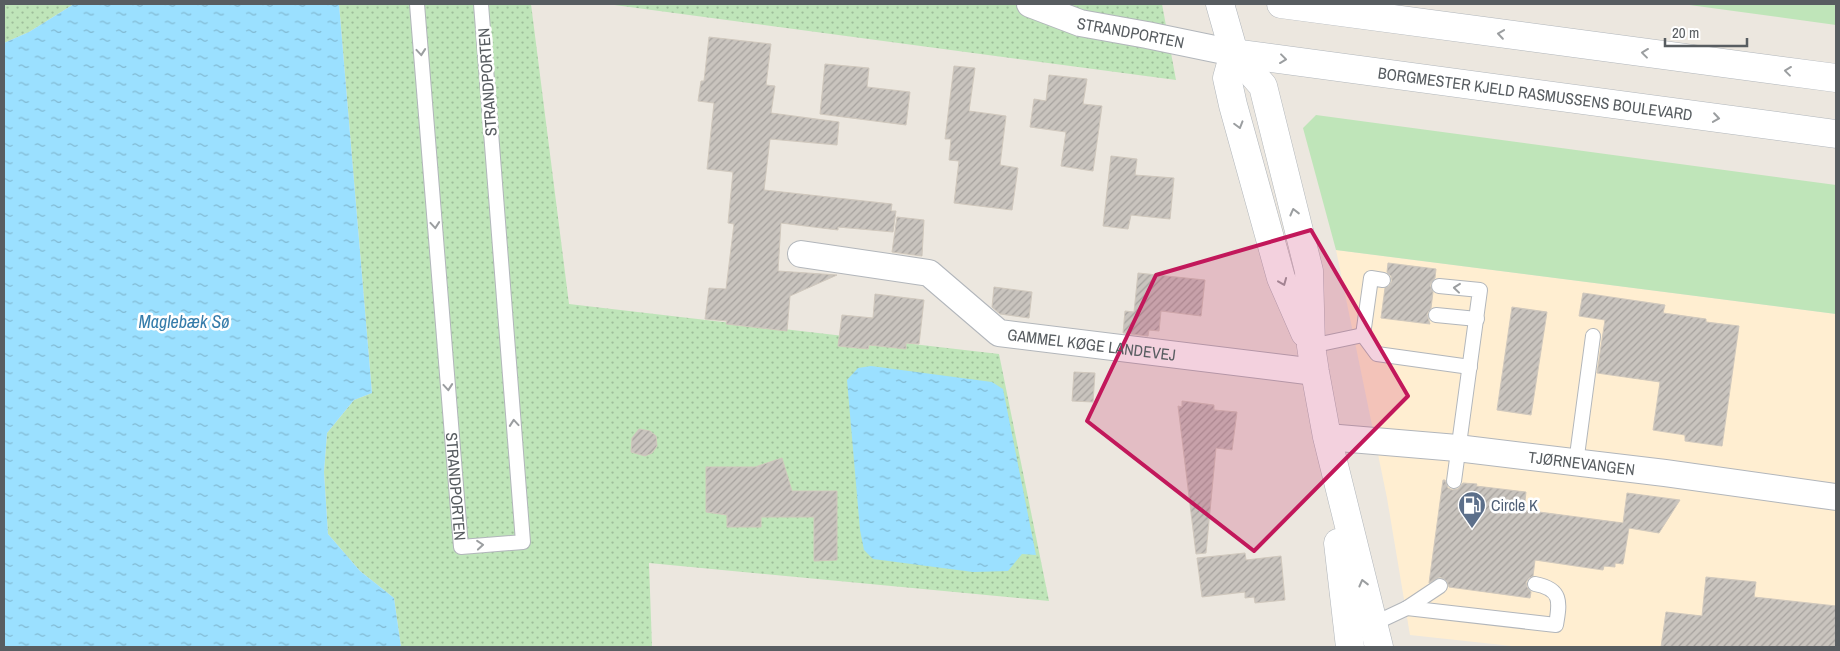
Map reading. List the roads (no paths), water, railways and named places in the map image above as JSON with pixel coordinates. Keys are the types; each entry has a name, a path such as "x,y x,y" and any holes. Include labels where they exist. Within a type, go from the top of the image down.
{"street":[{"name":"STRANDPORTEN","path":"1030,4 1080,23 1147,34 1234,53"},
{"path":"1220,4 1234,53 1227,78 1281,278 1313,359 1327,437 1376,636"},
{"path":"1280,4 1836,78"},
{"name":"BORGMESTER KJELD RASMUSSENS BOULEVARD","path":"1234,53 1836,134"},
{"name":"GAMMEL KØGE LANDEVEJ","path":"801,254 929,273 999,333 1313,359"},
{"path":"1327,437 1350,647"},
{"name":"TJØRNEVANGEN","path":"1327,437 1457,448 1836,497"}],"lane":[{"name":"STRANDPORTEN","path":"417,4 460,547 523,542 481,4"},
{"path":"1313,359 1363,335 1374,308 1371,278 1383,280"},
{"path":"1439,286 1480,290 1454,481"},
{"path":"1436,315 1477,319"},
{"path":"1363,335 1376,354 1470,367"},
{"path":"1576,463 1592,336"},
{"path":"1407,608 1556,625 1559,608 1558,596 1551,589 1535,584"},
{"path":"1376,636 1407,608 1440,586"}],"water":[{"name":"Maglebæk Sø","path":"74,4 339,4 372,393 354,400 327,433 324,472 328,534 360,571 394,598 401,647 4,647 4,43 29,32"},
{"path":"871,366 992,382 1003,389 1036,555 1022,554 1008,571 973,572 873,559 864,550 860,530 847,380 858,368"}],"place":[{"name":"Circle K","path":"1472,529"}]}
